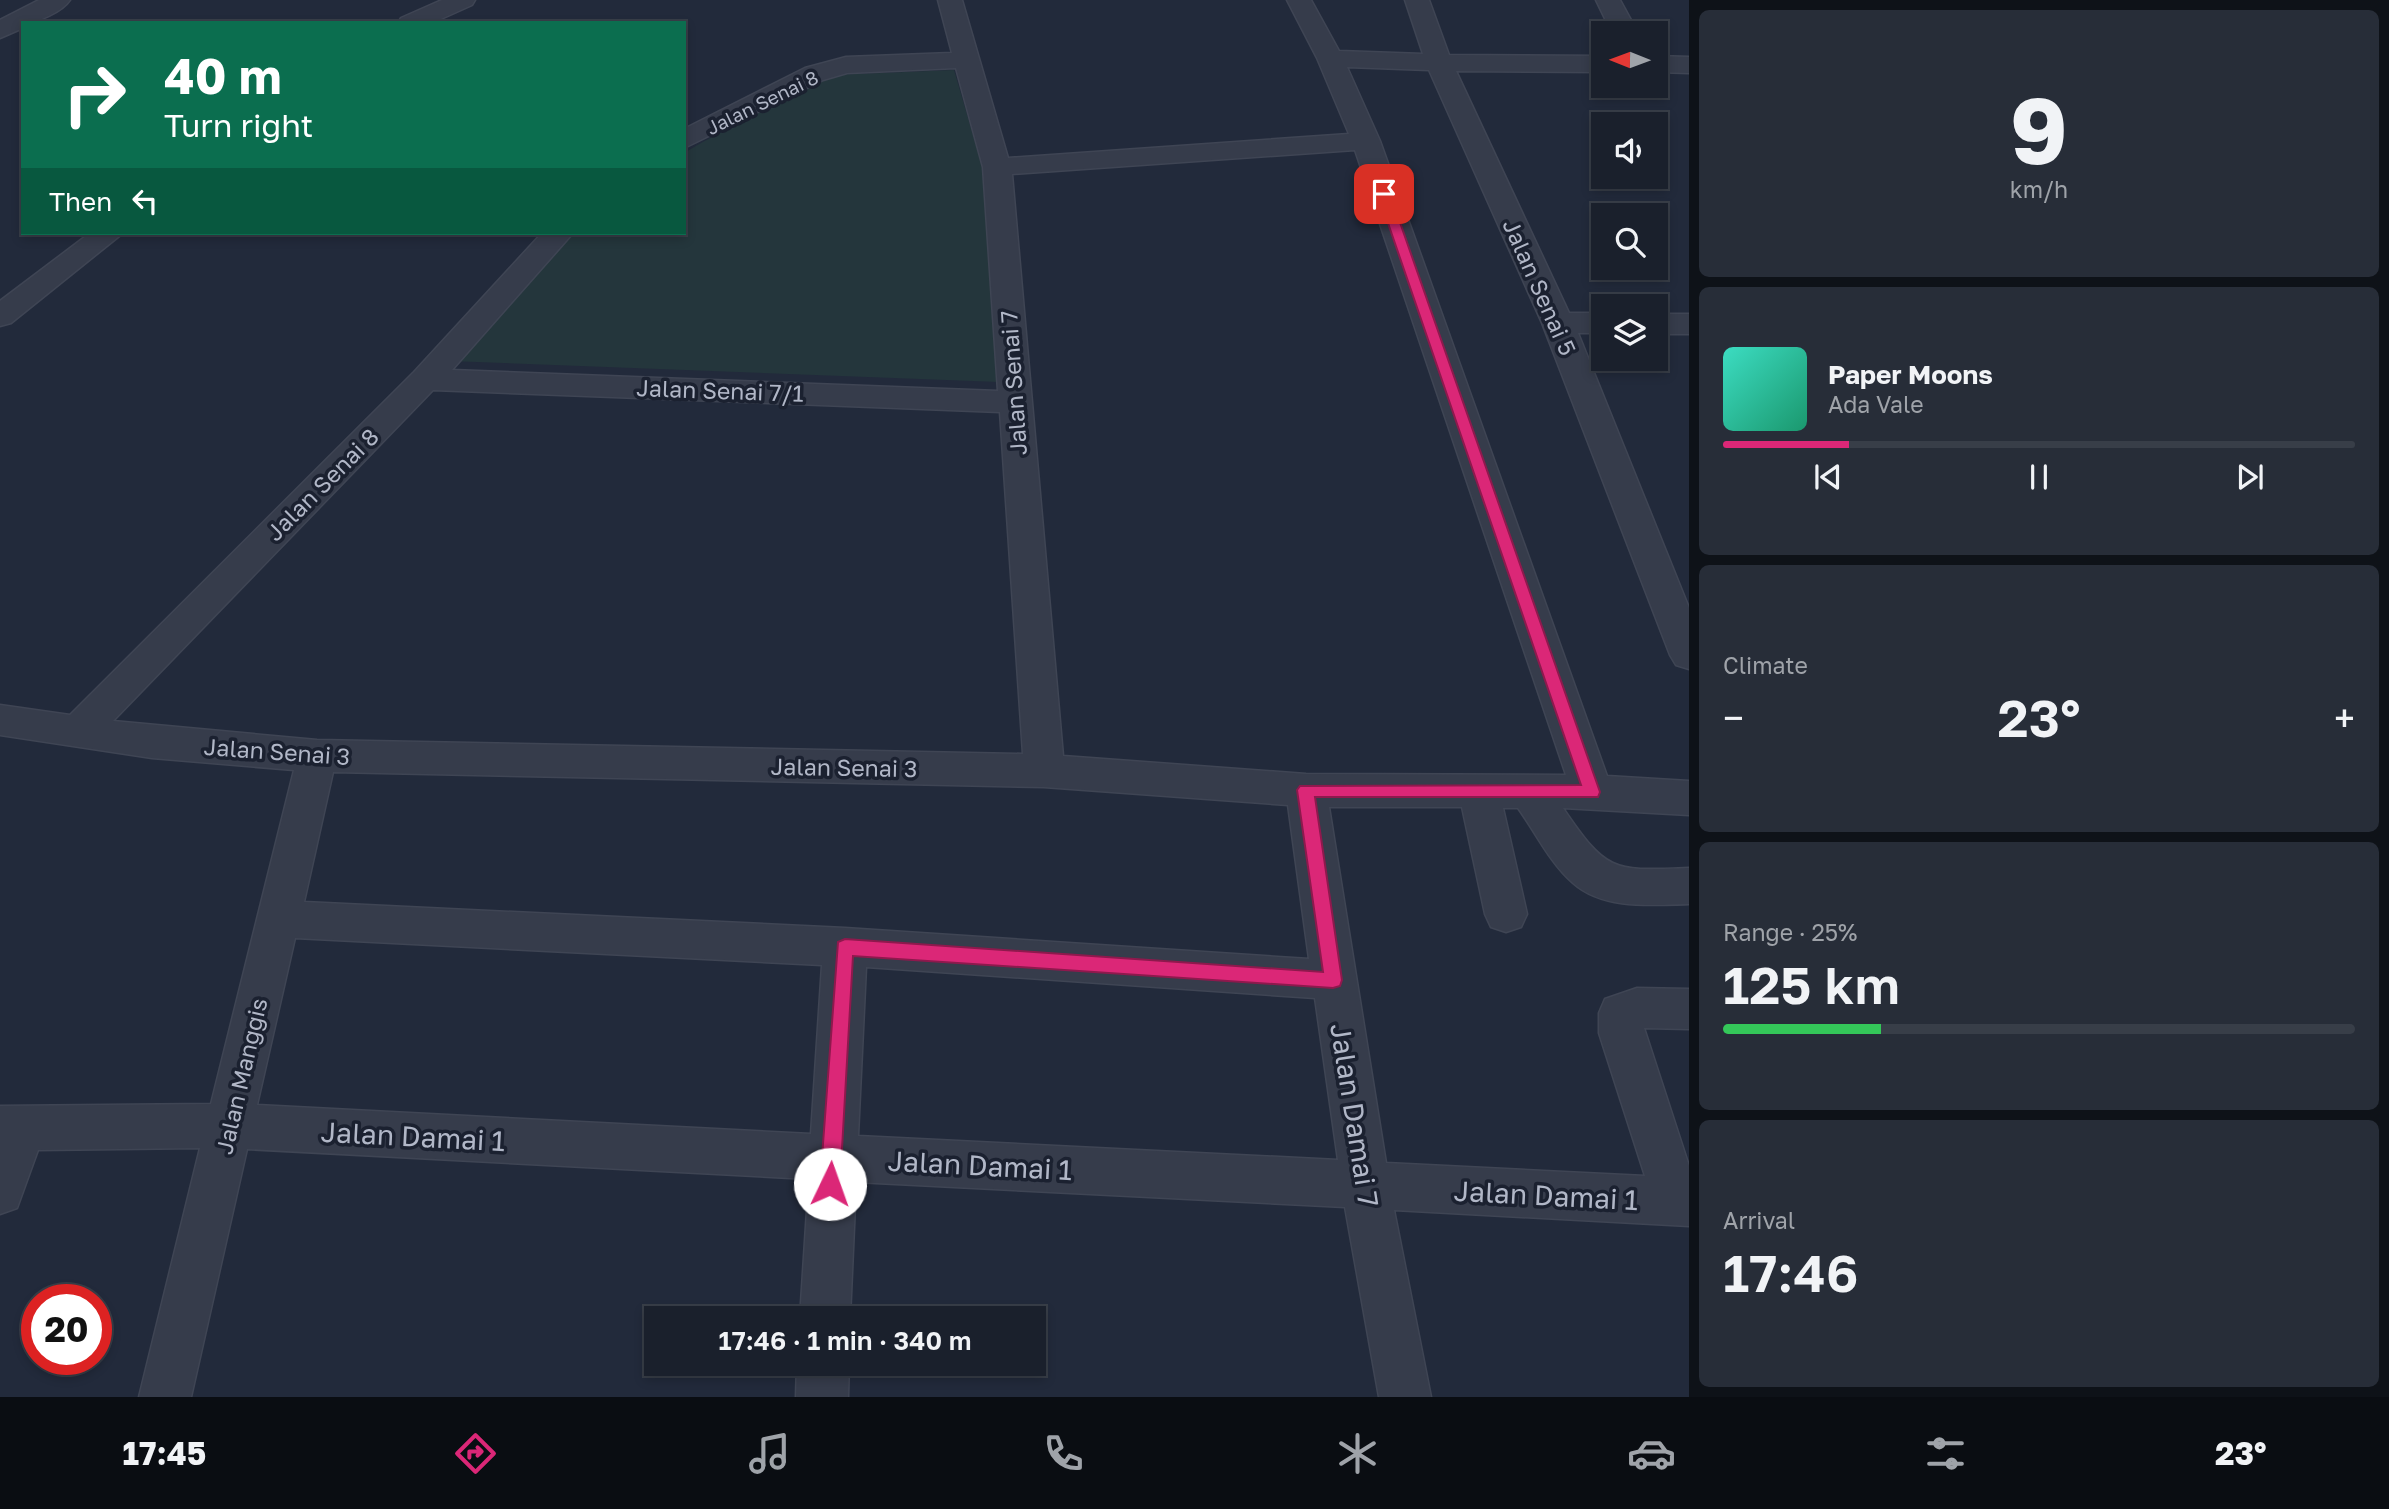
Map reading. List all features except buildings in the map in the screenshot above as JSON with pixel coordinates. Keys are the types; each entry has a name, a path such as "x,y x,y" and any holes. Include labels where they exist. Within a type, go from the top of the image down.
{"street":[{"path":"0,30 58,0"},
{"path":"416,21 463,0"},
{"name":"Jalan Senai 7","path":"950,0 996,167 1044,771"},
{"path":"1299,0 1330,58 1366,141 1592,792"},
{"name":"Jalan Senai 5","path":"1417,0 1438,63 1558,323 1689,655"},
{"path":"1608,0 1619,21"},
{"path":"1330,58 1438,63 1591,64"},
{"name":"Jalan Senai 8","path":"686,139 814,74 846,65 967,60"},
{"path":"1668,65 1689,65"},
{"path":"996,167 1366,141"},
{"path":"0,316 105,235"},
{"name":"Jalan Senai 8","path":"80,730 425,379 556,235"},
{"path":"1558,323 1591,323"},
{"path":"1668,324 1689,324"},
{"name":"Jalan Senai 7/1","path":"425,379 1014,402"},
{"name":"Jalan Senai 3","path":"0,720 152,741 317,755 1044,771 1306,790 1592,792 1689,798"},
{"name":"Jalan Manggis","path":"165,1397 317,755"},
{"name":"Jalan Damai 7","path":"1306,790 1365,1185 1405,1397"},
{"path":"1479,792 1506,915"},
{"path":"1530,793 1581,864 1593,875 1640,888 1689,886"},
{"path":"278,919 845,947 1333,980"},
{"path":"825,1306 831,1158 845,947"},
{"path":"1683,1202 1622,1032 1621,1013 1637,1008 1689,1009"},
{"name":"Jalan Damai 1","path":"11,1128 228,1126 1683,1202"},
{"path":"0,1191 11,1128"},
{"path":"821,1397 822,1376"}],"shaded area":[{"path":"954,70 983,169 999,382 449,361 571,235 686,235 686,152 830,75"}],"route":[{"path":"830,1184 845,947 1333,980 1306,790 1592,792 1384,194"}]}
